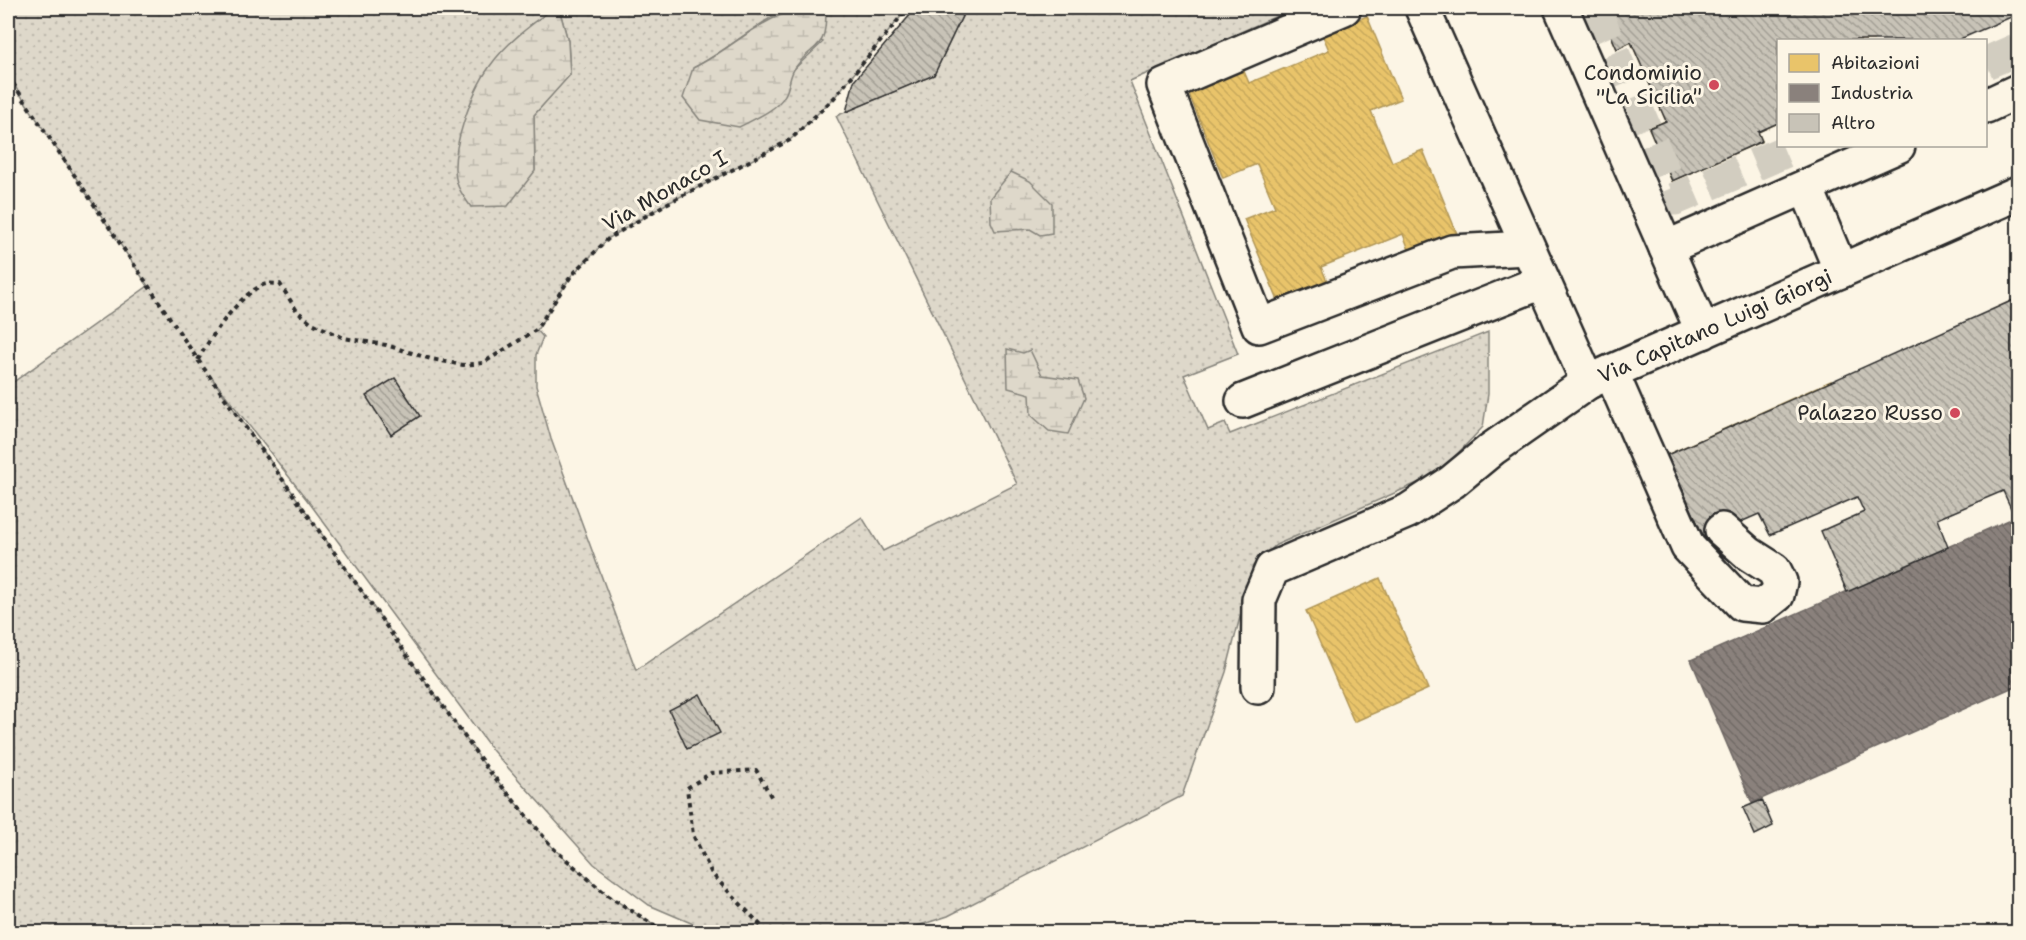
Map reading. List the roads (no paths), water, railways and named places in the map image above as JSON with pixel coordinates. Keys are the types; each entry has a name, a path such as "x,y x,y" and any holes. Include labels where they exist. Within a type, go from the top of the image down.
{"street":[{"path":"1344,8 1164,85 1259,327 1452,252 1527,248"},
{"name":"Via Capitano Luigi Giorgi","path":"1422,8 1542,282 1600,377 2019,194"},
{"path":"1561,8 1703,332"},
{"path":"1987,106 2019,91"},
{"path":"1666,248 1896,147"},
{"path":"1806,187 1841,271"},
{"path":"1243,401 1542,282"},
{"path":"1258,687 1259,600 1272,569 1408,511 1452,482 1492,448 1600,377 1688,547 1742,604 1764,606 1777,595 1780,582 1774,570 1749,554 1722,530"}],"tunnel":[{"path":"1594,8 1675,199 1796,147"},
{"path":"1987,63 2018,49"}],"place":[{"name":"Condominio \"La Sicilia\"","path":"1714,85"},
{"name":"Palazzo Russo","path":"1955,413"}]}
